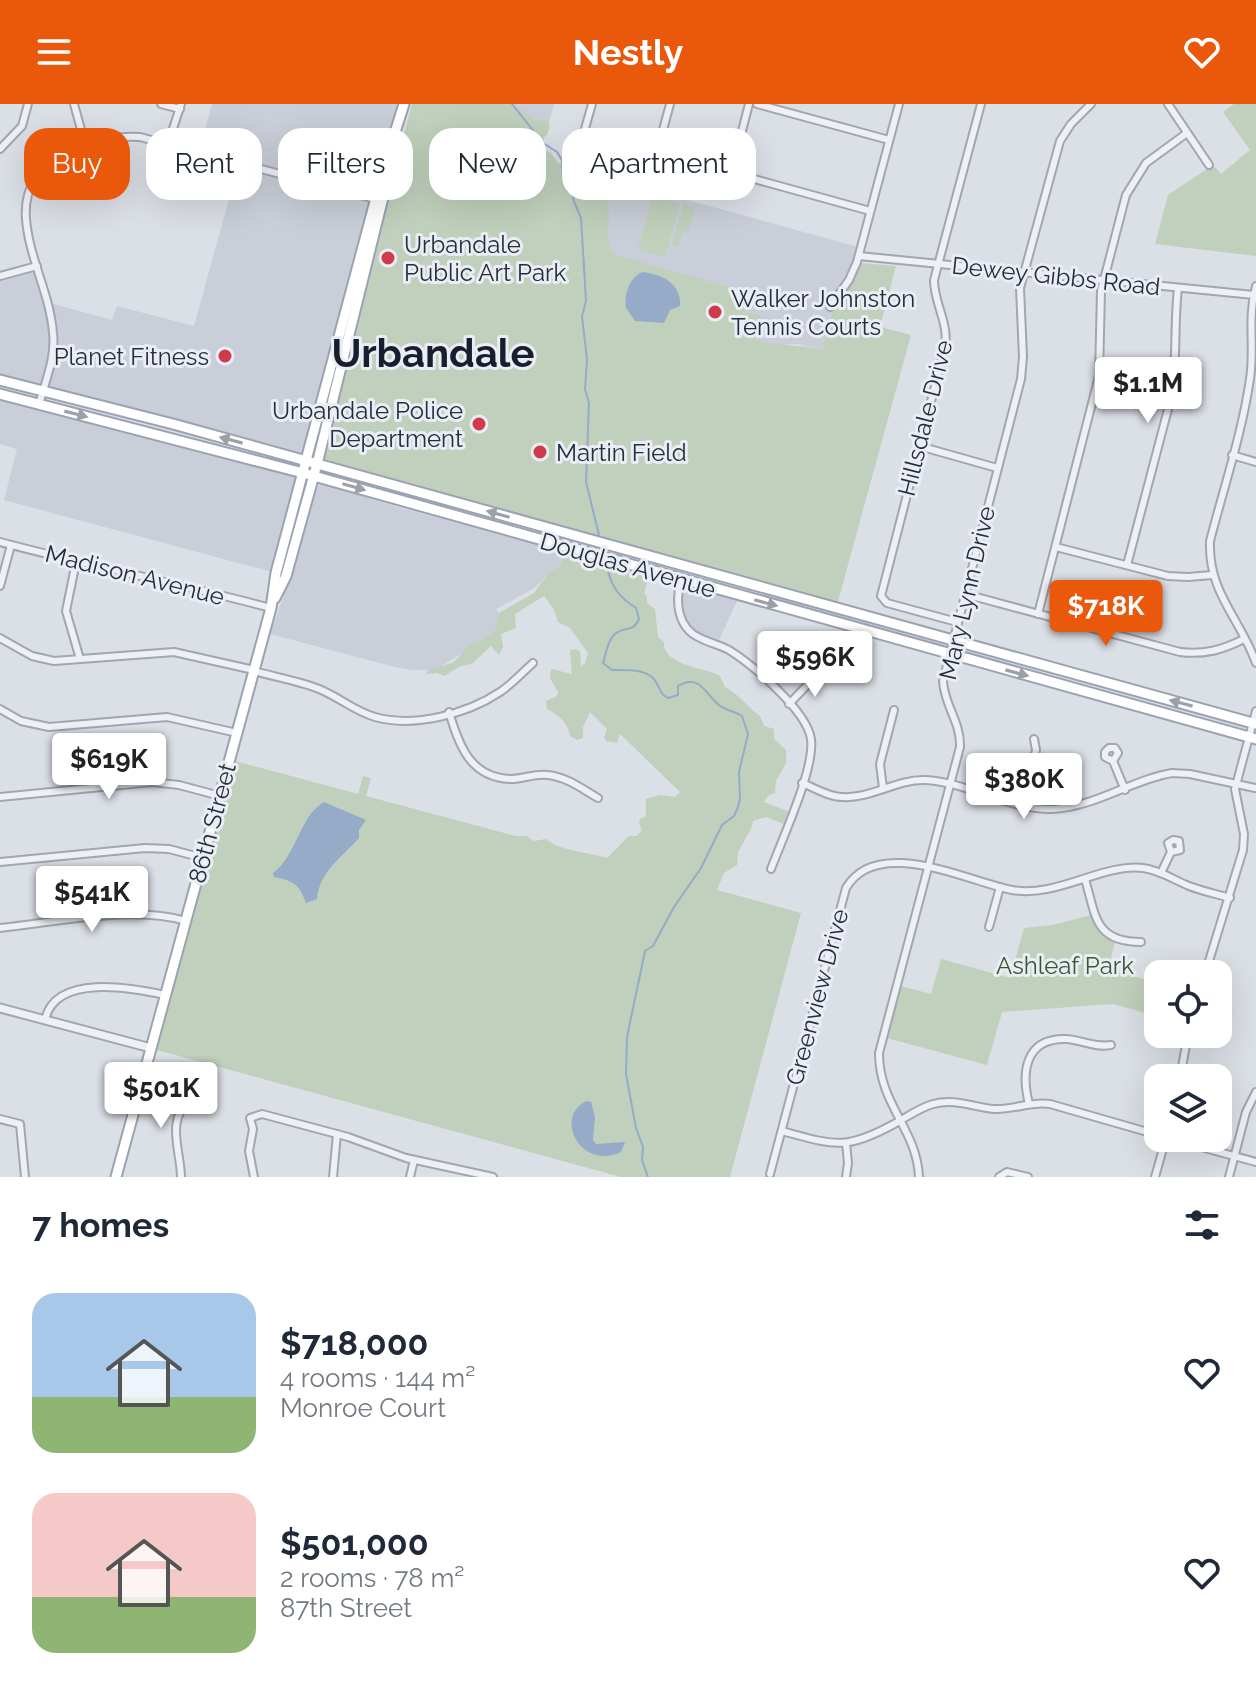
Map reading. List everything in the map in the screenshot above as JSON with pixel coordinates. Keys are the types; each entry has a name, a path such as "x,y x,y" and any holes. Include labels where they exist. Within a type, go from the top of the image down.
{"main road":[{"name":"86th Street","path":"397,128 404,106"},
{"name":"86th Street","path":"116,1177 271,608 276,573 312,462 392,170 404,106"},
{"name":"86th Street","path":"312,462 375,200"},
{"name":"Douglas Avenue","path":"0,380 312,462 1254,723"},
{"name":"Douglas Avenue","path":"0,394 308,474 1253,738"},
{"path":"136,429 165,434 173,424"}],"street":[{"path":"0,149 22,126 28,104"},
{"path":"74,104 81,128"},
{"path":"161,104 180,106 173,128"},
{"path":"585,128 592,104"},
{"path":"664,128 670,104"},
{"path":"743,128 749,104"},
{"path":"757,104 889,140"},
{"path":"830,307 849,280 859,256 899,104"},
{"name":"Hillsdale Drive","path":"957,622 887,603 881,593 947,338 944,316 934,290 938,264 981,104"},
{"name":"Mary Lynn Drive","path":"919,1177 914,1147 882,1086 879,1053 961,742 955,717 943,691 943,681 1022,368 1018,306 1024,272 1060,141 1071,124 1091,104"},
{"path":"1168,104 1209,165"},
{"path":"1038,614 1099,376 1099,317 1103,280 1126,195 1134,178 1152,157 1187,133"},
{"path":"756,180 870,211"},
{"path":"29,200 26,220 54,340 39,405"},
{"name":"Dewey Gibbs Road","path":"859,256 1254,295"},
{"path":"0,276 37,266"},
{"path":"1256,286 1249,325 1251,374 1210,541 1212,575 1219,594 1256,663"},
{"path":"1127,565 1172,394 1176,369 1175,312 1178,288"},
{"path":"919,446 997,468"},
{"path":"1232,455 1256,462"},
{"name":"Madison Avenue","path":"0,542 271,608"},
{"path":"0,586 11,545"},
{"path":"1056,547 1181,578 1212,575"},
{"path":"76,562 66,611 80,659"},
{"path":"681,580 678,607 686,626 700,638 721,646 744,661 804,719 811,740 811,757 771,869"},
{"path":"965,594 1180,652 1215,651 1244,639"},
{"path":"0,638 39,658 54,661 174,652 319,689 358,711 380,718 411,720 470,707 498,693 533,663"},
{"path":"789,704 818,674"},
{"path":"0,709 35,726 167,717 237,733"},
{"path":"883,788 880,764 894,710"},
{"path":"1210,960 1243,850 1244,834 1235,799 1236,784 1253,738 1256,711"},
{"path":"449,712 464,754 481,771 510,779 538,774 558,776 598,798"},
{"path":"1022,805 1036,750 1034,739"},
{"path":"1113,761 1125,790"},
{"path":"802,783 845,797 911,780 930,780 1040,809 1059,809 1172,773 1256,789"},
{"path":"0,797 152,782 179,785 220,796"},
{"path":"0,862 145,848 169,849 203,858"},
{"path":"1171,852 1161,873 1200,890 1230,898"},
{"name":"Greenview Drive","path":"770,1174 846,888 853,878 868,868 894,862 907,863 1000,887 1034,892 1135,868 1161,873"},
{"path":"1085,879 1103,931 1116,939 1141,942"},
{"path":"989,927 1000,887"},
{"path":"0,928 132,914 161,915 186,921"},
{"path":"45,1020 53,1002 73,991 127,988 165,995"},
{"path":"0,1008 151,1048"},
{"path":"1029,1104 1024,1085 1031,1055 1037,1047 1066,1039 1101,1047 1111,1045"},
{"path":"1229,1177 1246,1112 1256,1092"},
{"path":"181,1177 176,1131 182,1108 190,1101"},
{"path":"782,1131 827,1142 846,1143 867,1139 937,1103 960,1102 995,1109 1050,1104 1144,1131"},
{"path":"254,1177 249,1155 253,1129 250,1118 262,1114 337,1134 414,1160 493,1177"},
{"path":"0,1119 20,1124 25,1177"},
{"path":"333,1177 337,1134"},
{"path":"846,1143 846,1177"},
{"path":"1155,1177 1163,1152"},
{"path":"1219,1152 1256,1162"},
{"path":"410,1177 414,1160"},
{"path":"999,1177 1007,1172 1028,1177"}],"shaded area":[{"path":"212,104 398,104 403,107 397,128 278,128 278,200 378,200 306,461 0,380 0,275 36,265 46,302 112,320 117,306 194,326 229,200 262,200 262,128 206,128"},
{"path":"512,104 554,104 546,132 546,128 534,128"},
{"path":"605,200 687,200 858,247 846,279 832,300 823,305 834,308 822,350 798,344 773,345 754,340 746,312 592,250"},
{"path":"0,394 303,473 276,573 4,500 17,449 0,444"},
{"path":"320,485 566,551 560,566 549,572 536,587 496,609 499,613 498,631 435,670 395,667 270,634 293,570 315,491"},
{"path":"680,583 738,599 717,644 700,638 681,619"}],"green space":[{"path":"412,104 512,104 535,121 545,119 550,125 546,135 546,128 429,128 429,200 546,200 546,150 559,164 562,161 562,200 606,200 608,235 615,255 744,291 750,300 746,312 761,316 755,340 822,350 834,306 860,263 896,266 880,327 911,335 837,605 511,515 485,505 410,487 324,459 387,200 413,200 413,128 406,128"},
{"path":"1234,104 1256,104 1256,256 1155,244 1168,195 1213,165 1221,174 1250,150 1223,112"},
{"path":"652,200 680,204 665,257 638,249"},
{"path":"683,204 695,207 688,233 683,232 678,247 672,246"},
{"path":"566,551 623,570 628,568 649,574 644,594 647,603 655,609 658,637 664,642 665,650 676,660 720,676 725,687 760,716 764,726 774,729 774,739 786,750 786,763 776,781 775,793 764,802 792,813 787,825 766,817 753,821 738,852 737,865 724,873 717,890 801,913 730,1177 621,1177 157,1050 235,761 358,794 363,776 371,778 366,796 516,836 527,836 534,841 546,839 566,849 607,858 629,836 637,836 642,830 639,824 640,819 646,816 646,799 660,795 675,797 680,792 620,734 617,743 606,741 607,729 590,712 583,727 583,738 577,740 570,736 562,720 547,709 546,701 557,696 558,692 550,678 551,669 572,674 570,650 580,651 581,667 588,653 570,628 558,622 544,596 515,614 516,628 501,634 503,647 499,655 491,646 473,663 444,676 426,674 454,662 469,645 495,631 499,613 534,593 549,572 560,566"},
{"name":"Ashleaf Park","path":"1095,914 1097,921 1116,939 1108,969 1144,979 1144,1013 1113,1004 1002,1012 987,1065 883,1037 897,985 931,994 941,959 1010,978 1024,928 1053,925"}],"water":[{"path":"642,272 663,278 678,292 680,306 670,310 664,323 635,321 626,308 628,287"},
{"path":"324,802 366,820 359,830 359,838 322,881 317,899 306,903 295,884 274,877 273,873 287,857 309,816"},
{"path":"586,1101 591,1102 595,1117 593,1140 596,1144 625,1142 621,1152 607,1156 594,1154 576,1140 572,1119 576,1109"}],"waterway":[{"path":"512,104 543,143 557,152 562,160 563,178 574,192 573,199 581,218 586,301 582,316 587,360 585,389 589,403 586,482 599,535"},
{"path":"607,565 613,585 636,608 639,619 633,627 618,632 612,638 603,663 612,670 648,674 668,698 678,695 678,686 697,683 722,707 742,716 748,734 739,772 740,799 734,816 722,825 701,868 674,907 653,946 645,951 627,1037 626,1074 648,1177"}],"place":[{"name":"Urbandale Public Art Park","path":"388,258"},
{"name":"Walker Johnston Tennis Courts","path":"715,312"},
{"name":"Planet Fitness","path":"225,356"},
{"name":"Urbandale Police Department","path":"479,424"},
{"name":"Martin Field","path":"540,452"}],"district":[{"name":"Urbandale","path":"433,352"}]}
